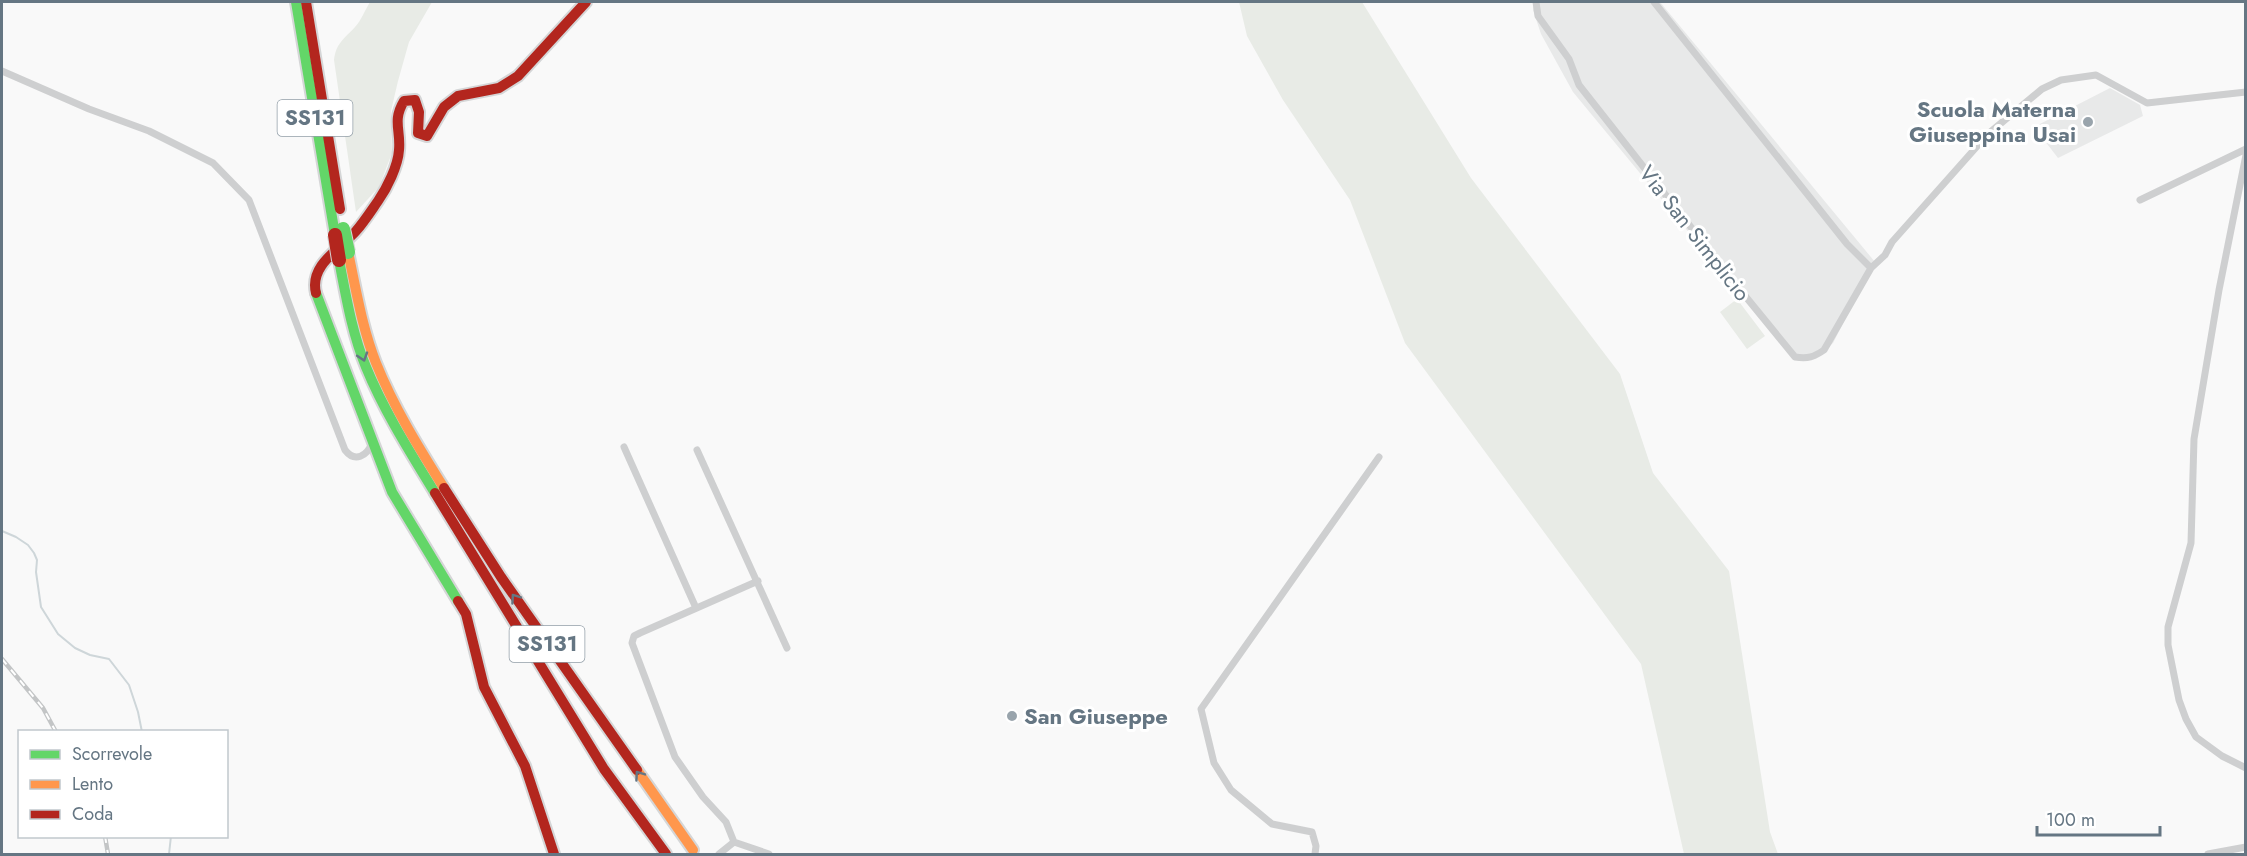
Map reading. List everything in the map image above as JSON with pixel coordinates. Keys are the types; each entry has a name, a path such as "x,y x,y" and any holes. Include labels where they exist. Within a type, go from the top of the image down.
{"main road":[{"name":"SS131","path":"296,2 339,232 353,327 366,367 425,479 604,769 666,855"},
{"name":"SS131","path":"306,2 339,232"},
{"path":"554,855 525,766 490,702 466,614 392,492 315,290 315,277 321,265 356,231 380,198 393,171 399,150 396,125 398,111 404,100 415,100 419,112 418,133 427,136 448,102 457,95 466,91 507,85 518,76 586,2"},
{"name":"SS131","path":"343,256 376,363 408,431 426,462 501,577 693,850"},
{"path":"425,479 426,462"}],"street":[{"name":"Via San Simplicio","path":"1536,2 1538,16 1569,59 1580,86 1746,297 1796,357 1806,359 1824,350 1871,268 1885,255 1892,242 1988,134 2042,89 2061,80 2096,75 2147,103 2246,92"},
{"path":"1654,2 1847,244 1871,268"},
{"path":"2,71 89,109 149,131 213,163 239,188 249,200 345,450 351,456 361,457 366,454 372,442"},
{"path":"2140,200 2246,149"},
{"path":"2246,155 2219,290 2194,439 2191,543 2168,627 2168,645 2179,700 2196,736 2222,756 2246,768"},
{"path":"624,447 696,608"},
{"path":"697,450 788,648"},
{"path":"1316,855 1312,832 1272,824 1231,790 1214,763 1201,709 1379,457"},
{"path":"758,580 640,633 634,636 632,643 675,757 703,797 726,822 734,842 769,855"},
{"path":"719,855 734,842"},
{"path":"2208,855 2246,847"}],"shaded area":[{"path":"370,2 432,2 409,42 398,81 391,111 392,153 379,187 356,212 334,60 339,45 357,25"},
{"path":"1239,2 1362,2 1471,178 1620,374 1653,473 1729,571 1770,832 1778,854 1684,854 1641,664 1405,343 1350,200 1283,100 1247,36"},
{"path":"1534,2 1660,2 1875,262 1833,343 1816,359 1801,361 1786,350 1573,92 1541,34 1533,10"},
{"name":"Scuola Materna Giuseppina Usai","path":"2110,88 2140,105 2143,116 2058,158 2034,127"},
{"path":"1737,299 1765,336 1747,349 1720,312"}],"waterway":[{"path":"2,531 28,545 34,553 37,560 36,572 41,607 58,634 75,648 90,655 109,659 129,685 142,730"},
{"path":"169,854 171,838"}],"railway":[{"path":"2,659 43,708 55,730"},
{"path":"105,838 108,854"}],"traffic: fast":[{"path":"296,2 335,235"},
{"path":"343,229 348,252"},
{"path":"339,260 353,328 366,367 389,415 435,493"},
{"path":"316,293 392,492 458,601"}],"traffic: slow":[{"path":"348,252 363,322 376,363 399,412 444,488"},
{"path":"637,770 693,850"}],"traffic: jam":[{"path":"306,2 340,209"},
{"path":"316,293 315,283 321,266 362,224 392,177 399,150 398,114 404,101 415,100 419,112 418,133 427,136 444,107 458,96 499,88 518,76 586,2"},
{"path":"335,235 339,260"},
{"path":"444,488 501,577 637,770"},
{"path":"435,493 604,769 666,854"},
{"path":"458,601 466,614 484,687 525,766 554,854"}],"place":[{"name":"Scuola Materna Giuseppina Usai","path":"2088,122"},
{"name":"San Giuseppe","path":"1012,716"}]}
